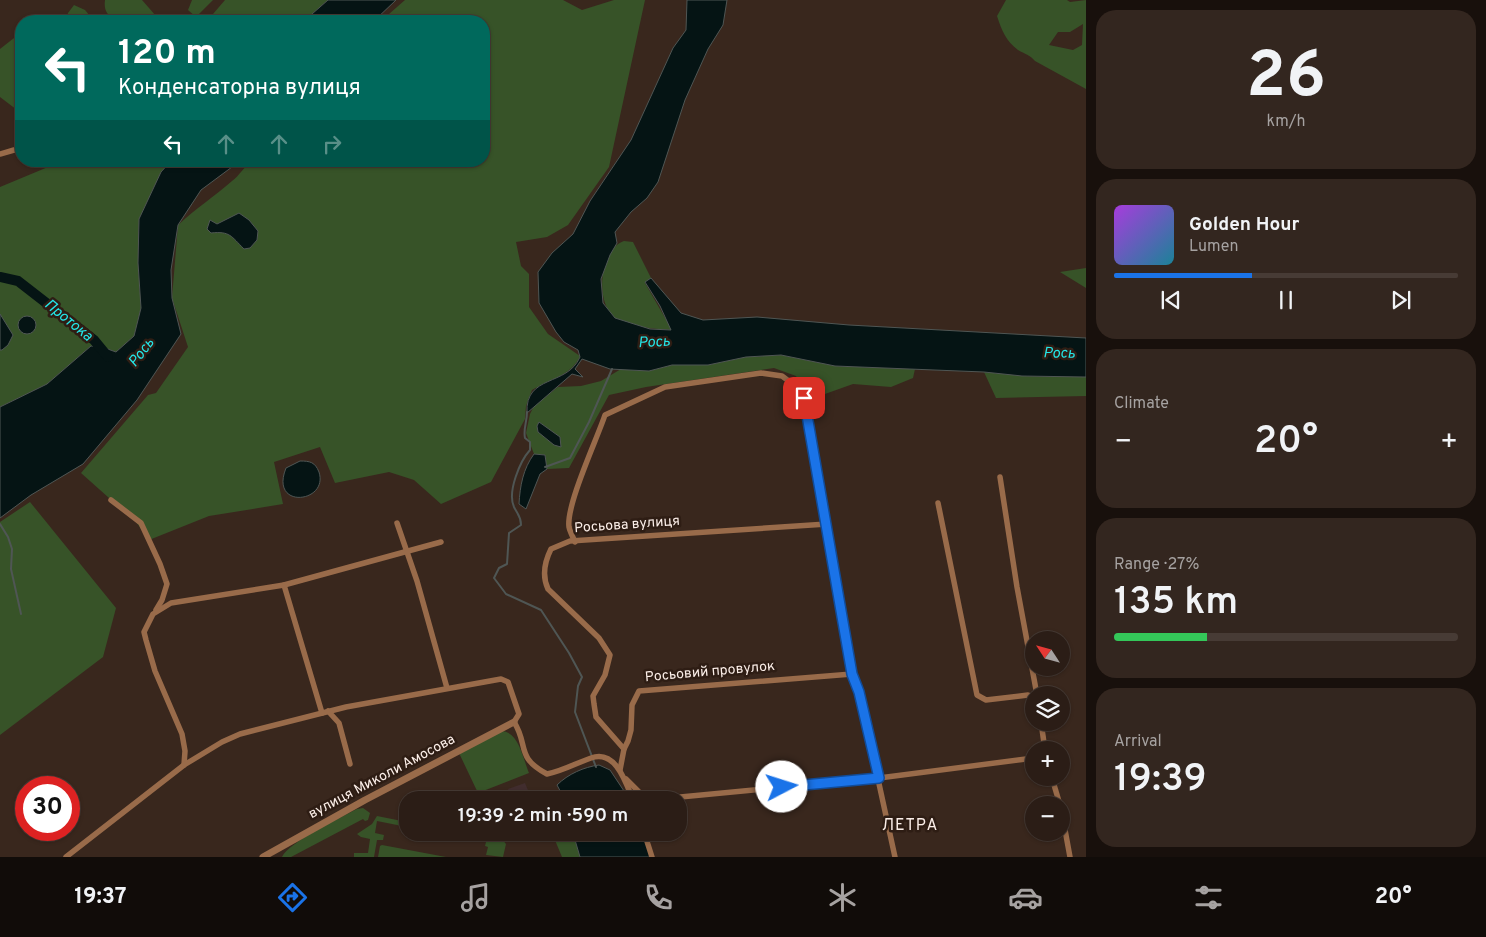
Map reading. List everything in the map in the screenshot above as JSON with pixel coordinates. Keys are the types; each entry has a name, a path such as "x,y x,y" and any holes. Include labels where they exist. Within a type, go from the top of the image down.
{"street":[{"path":"0,154 14,150"},
{"path":"575,542 569,526 576,492 605,415 665,387 691,382 761,373 782,376 794,385 804,398 852,674 859,692 895,857"},
{"path":"1000,476 1017,587 1035,686"},
{"path":"111,500 141,523 167,584 162,600 144,632 154,671 182,734 186,751 184,765"},
{"path":"938,502 977,695 986,700 1025,694"},
{"path":"396,523 417,581 447,688"},
{"name":"Росьова вулиця","path":"624,749 596,717 594,704 593,696 605,676 610,655 598,638 548,589 545,583 544,568 551,549 570,541 826,524"},
{"path":"153,614 171,602 284,585 441,542"},
{"path":"284,585 325,712 339,722 350,764"},
{"name":"Росьовий провулок","path":"620,770 624,749 628,742 632,705 639,691 852,674"},
{"path":"66,857 184,765 222,742 240,734 325,712 502,679 508,682 518,709 519,714 514,722 518,727 525,757 530,763 547,774 594,757 606,758 620,770 629,791"},
{"name":"вулиця Миколи Амосова","path":"266,856 365,800 514,722"},
{"path":"687,796 879,778 1025,759"},
{"path":"624,778 638,791"},
{"path":"647,841 652,857"},
{"path":"1067,841 1070,857"}],"shaded area":[{"path":"525,783 528,791 509,791 508,789"}],"green space":[{"path":"105,0 142,0 155,15 109,15 105,9"},
{"path":"192,0 213,0 198,15 194,15 188,10"},
{"path":"225,0 328,0 311,15 212,15"},
{"path":"405,0 563,0 582,10 614,0 645,0 609,167 568,225 547,237 516,242 521,266 529,274 529,307 548,334 580,356 572,368 532,390 526,406 525,419 491,482 441,504 414,480 389,472 335,483 320,447 274,462 283,504 209,516 149,540 136,522 81,473 148,395 156,393 188,347 172,298 178,225 235,179 246,167 490,167 490,15 388,15"},
{"path":"1006,0 1067,0 1070,2 1086,0 1086,89 1018,50 1005,35 997,16","holes":["1083,24 1082,45 1073,50 1049,45 1058,32 1070,32"]},
{"path":"74,5 85,10 89,15 68,15"},
{"path":"14,38 15,39 15,108 0,97 0,49"},
{"path":"48,167 166,167 161,172 139,219 138,263 141,308 134,336 116,352 102,347 91,346 47,384 0,407 0,187"},
{"path":"624,241 633,242 651,278 645,283 672,330 626,324 615,318 608,310 602,289 605,265 616,246"},
{"path":"1086,268 1086,288 1060,272"},
{"path":"781,355 835,366 915,369 913,378 891,387 853,384 825,394 808,396 796,376 774,368 646,387 609,395 569,468 547,469 545,455 534,454 526,433 530,414 534,406 558,387 581,386 601,381 621,369 649,371 672,365 708,365 746,357"},
{"path":"984,372 1022,376 1086,377 1086,396 996,398"},
{"path":"30,502 116,608 103,657 0,735 0,522"},
{"path":"501,731 507,732 516,741 529,773 483,791 477,791 459,753"},
{"path":"363,808 370,813 368,820 365,821 363,819 291,857 282,857 294,844 328,824 357,809"},
{"path":"377,816 399,820 399,825 377,821 375,833 384,835 383,840 377,840 374,857 354,857 354,853 368,853 370,839 357,834 372,824"},
{"path":"480,841 504,841 506,844 503,857 486,855 488,847 485,846 486,842"},
{"path":"555,841 575,841 580,857 562,857"},
{"path":"380,846 446,857 378,857"}],"water":[{"path":"328,0 396,0 380,15 311,15"},
{"name":"Рось","path":"687,0 727,0 723,25 708,49 685,100 658,182 647,198 631,212 615,232 617,243 610,255 601,279 603,303 615,318 650,329 671,330 660,306 645,282 651,278 681,313 703,320 757,317 849,325 1086,338 1086,377 1022,376 984,372 835,366 781,355 746,357 708,365 672,365 649,371 610,369 582,359 575,369 583,377 572,374 527,413 528,401 533,392 539,386 566,373 580,357 578,350 564,342 556,332 539,303 538,272 552,253 573,234 590,201 631,140 673,48 686,30"},
{"name":"Рось","path":"166,167 232,167 201,190 178,225 171,270 172,298 181,334 137,400 83,464 31,495 0,518 0,407 47,384 91,346 102,347 116,352 134,336 141,308 138,263 139,219 161,172"},
{"path":"239,213 249,220 258,231 257,240 250,248 244,249 226,234 211,233 207,229 210,220 217,224"},
{"path":"0,314 13,335 8,345 2,350 0,350"},
{"path":"23,316 31,316 36,321 34,332 23,334 18,329 18,321"},
{"path":"539,422 560,437 561,447 554,445 538,432 537,426"},
{"path":"534,454 545,455 547,469 540,474 526,509 519,504 520,491 525,472"},
{"path":"300,461 309,462 316,466 320,482 316,490 300,497 292,496 285,491 283,482 286,468"},
{"path":"599,765 610,770 624,791 560,791 557,785 576,772"},
{"path":"575,841 647,841 652,857 580,857"}],"waterway":[{"name":"Протока","path":"0,277 18,281 94,340 108,357"},
{"path":"545,467 570,458 589,422 612,369"},
{"path":"527,412 525,438 530,442 530,450 522,461 512,493 512,501 520,517 521,525 509,533 507,564 499,568 494,578 506,594 541,610 582,677 578,686 575,712 596,767"},
{"path":"0,524 8,537 12,549 11,569 21,614"}],"district":[{"name":"ЛЕТРА","path":"910,826"}],"route":[{"path":"782,787 879,778 859,692 852,674 804,398"}]}
